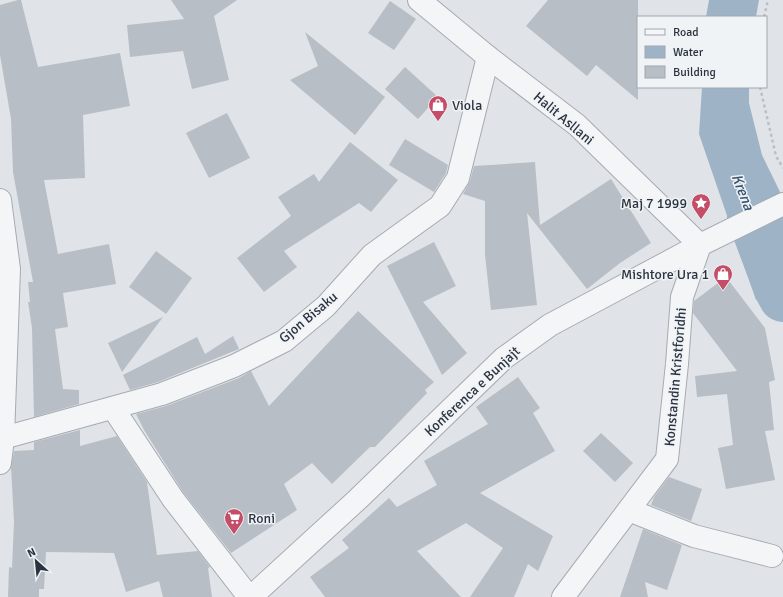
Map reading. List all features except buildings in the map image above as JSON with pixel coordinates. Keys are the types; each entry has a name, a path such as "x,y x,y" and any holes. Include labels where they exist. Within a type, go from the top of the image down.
{"street":[{"name":"Halit Asllani","path":"419,0 488,57 577,126 700,245"},
{"name":"Gjon Bisaku","path":"3,438 162,394 234,366 284,341 326,306 372,255 440,206 458,178 488,57"},
{"path":"0,200 9,269 3,438 0,463"},
{"name":"Konferenca e Bunjajt","path":"250,597 358,499 504,358 550,325 700,245 783,204"},
{"name":"Konstandin Kristforidhi","path":"564,597 667,459 682,297 700,245"},
{"path":"113,408 173,499 250,597"},
{"path":"629,510 694,536 772,556"}],"path":[{"path":"764,16 768,0"},
{"path":"760,88 776,156 783,168"}],"water":[{"path":"709,0 759,0 756,16 706,16"},
{"path":"702,88 749,88 749,103 762,155 783,198 783,268 756,300 699,134"}],"waterway":[{"name":"Krena","path":"751,217 778,289 783,298"}],"place":[{"name":"Viola","path":"438,122"},
{"name":"Maj 7 1999","path":"701,220"},
{"name":"Mishtore Ura 1","path":"723,291"},
{"name":"Roni","path":"234,535"}]}
